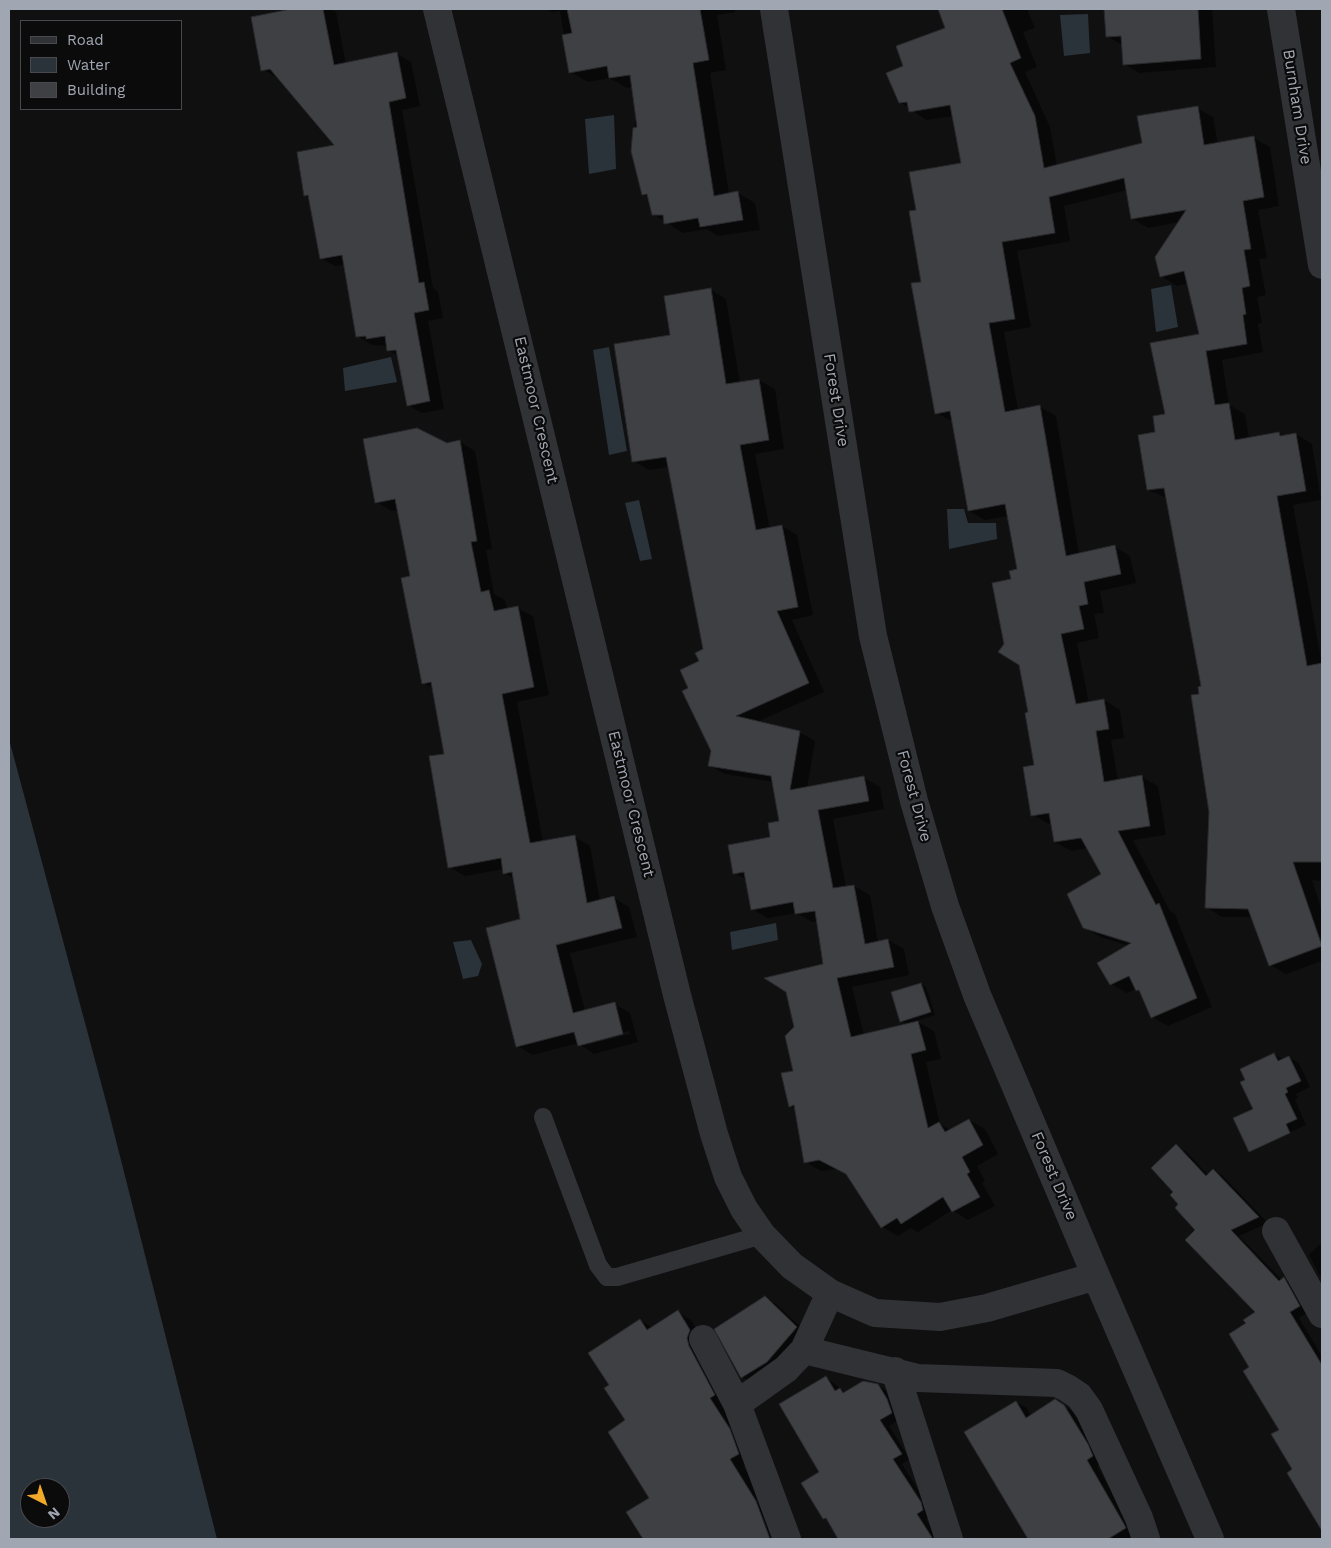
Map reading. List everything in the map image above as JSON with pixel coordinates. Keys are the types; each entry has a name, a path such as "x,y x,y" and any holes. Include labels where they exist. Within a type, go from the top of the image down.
{"street":[{"name":"Eastmoor Crescent","path":"437,9 673,976 704,1097 728,1177 744,1208 762,1235 792,1266 830,1293 875,1313 940,1317 987,1308 1096,1276"},
{"name":"Forest Drive","path":"774,9 873,636 914,801 945,906 977,995 1210,1539"},
{"name":"Burnham Drive","path":"1281,9 1322,265"},
{"path":"1276,1231 1322,1314"},
{"path":"737,1404 786,1369 804,1350 811,1339 830,1293"},
{"path":"704,1339 737,1404 786,1539"},
{"path":"804,1350 918,1378 1057,1383 1067,1388 1079,1396 1089,1410 1139,1518 1146,1539"},
{"path":"895,1372 949,1539"}],"lane":[{"path":"543,1118 598,1265 607,1277 617,1277 762,1235"}],"water":[{"path":"1088,14 1090,53 1064,56 1060,15"},
{"path":"614,115 616,169 589,174 585,119"},
{"path":"1171,285 1178,327 1156,332 1151,289"},
{"path":"609,347 627,451 609,455 593,350"},
{"path":"391,357 397,382 345,391 343,368"},
{"path":"639,500 652,559 640,561 625,503"},
{"path":"947,509 964,509 968,523 996,523 997,539 949,549"},
{"path":"9,739 107,1105 217,1539 9,1539"},
{"path":"776,923 778,940 732,950 730,932"},
{"path":"471,940 482,964 478,976 463,979 453,942"}],"building":[{"path":"291,9 323,9 334,65 397,52 406,98 389,102 419,283 424,282 429,310 414,313 430,401 407,406 396,350 387,351 385,336 366,339 366,336 356,337 342,255 320,259 308,195 304,196 297,152 334,145 270,69 261,71 251,17"},
{"path":"567,9 700,9 709,60 693,63 714,196 738,191 743,220 700,227 698,218 664,224 663,215 652,215 647,194 642,195 631,151 633,128 637,127 630,75 609,78 607,66 569,73 562,35 572,33"},
{"path":"938,9 1002,9 1021,58 1010,63 1035,116 1044,168 1142,143 1137,116 1198,106 1204,145 1254,136 1264,197 1243,201 1251,249 1244,250 1250,286 1242,288 1246,314 1243,315 1247,344 1206,351 1215,405 1229,403 1235,440 1279,432 1280,436 1296,433 1306,491 1277,496 1307,666 1322,663 1322,862 1293,862 1322,946 1269,966 1248,909 1205,908 1209,812 1191,695 1199,694 1198,687 1201,686 1164,488 1147,490 1138,435 1155,432 1153,416 1165,414 1150,343 1199,334 1184,271 1160,277 1155,257 1186,210 1131,219 1124,178 1049,197 1055,233 1002,242 1015,319 989,323 1005,412 1040,405 1066,556 1115,545 1121,574 1084,582 1088,604 1079,606 1084,629 1061,634 1076,704 1104,699 1109,729 1096,731 1104,782 1142,775 1150,826 1118,831 1156,905 1159,903 1197,998 1151,1018 1139,990 1136,991 1129,976 1110,985 1097,963 1131,943 1083,928 1067,894 1101,874 1081,838 1054,842 1049,813 1031,816 1023,767 1034,765 1025,713 1028,712 1019,665 998,652 1004,644 992,583 1011,579 1009,571 1017,569 1005,504 968,511 950,411 935,414 911,283 921,282 909,211 916,210 909,172 961,163 950,105 909,112 907,102 899,103 886,73 903,66 896,46 945,28"},
{"path":"1104,9 1198,9 1201,59 1123,65 1121,36 1106,37"},
{"path":"711,288 726,384 759,379 769,440 740,445 756,530 782,525 798,607 777,611 809,683 736,716 800,731 790,790 864,776 869,801 818,810 833,888 854,885 865,944 888,939 894,967 837,978 851,1037 918,1021 926,1050 911,1054 928,1128 939,1122 945,1132 969,1119 983,1145 962,1157 970,1172 967,1174 980,1197 952,1212 943,1197 901,1224 897,1218 881,1228 846,1174 819,1160 804,1163 794,1105 789,1107 781,1073 793,1071 785,1036 794,1027 786,992 764,978 823,964 815,911 795,914 793,902 751,910 744,872 733,874 728,845 770,837 768,823 779,821 771,776 708,766 711,751 682,691 688,688 680,670 699,661 695,653 703,649 666,457 632,462 614,344 670,335 664,296"},
{"path":"417,428 447,443 460,440 477,541 471,542 481,592 489,590 494,611 518,606 534,687 502,694 530,843 575,835 587,903 614,896 622,928 556,945 573,1013 615,1002 623,1034 578,1046 574,1032 516,1047 486,928 520,919 512,872 503,874 501,858 448,868 429,756 444,754 431,682 422,684 401,578 410,576 395,499 375,503 363,439"},
{"path":"921,983 931,1012 900,1022 891,992"},
{"path":"1274,1053 1278,1061 1289,1056 1301,1081 1286,1088 1288,1092 1285,1094 1297,1119 1286,1124 1290,1133 1249,1152 1233,1118 1253,1109 1240,1082 1245,1080 1240,1069"},
{"path":"1176,1144 1206,1176 1213,1169 1259,1217 1231,1230 1279,1281 1284,1277 1300,1306 1290,1312 1322,1365 1322,1531 1287,1473 1292,1469 1271,1434 1279,1430 1243,1371 1249,1367 1229,1334 1246,1323 1243,1320 1255,1312 1185,1240 1195,1230 1175,1208 1178,1204 1170,1195 1173,1192 1151,1168"},
{"path":"765,1296 797,1327 767,1362 741,1378 714,1329"},
{"path":"678,1310 690,1330 687,1338 689,1346 715,1395 710,1398 730,1429 739,1454 730,1459 756,1501 770,1539 643,1539 626,1512 649,1498 608,1432 625,1420 604,1388 609,1385 588,1353 640,1319 647,1330"},
{"path":"826,1376 835,1391 840,1388 843,1393 863,1381 878,1384 887,1399 892,1413 880,1420 902,1454 893,1459 921,1502 923,1510 917,1514 933,1539 838,1539 826,1518 823,1519 801,1483 819,1472 779,1404"},
{"path":"1055,1399 1064,1405 1088,1444 1093,1456 1087,1460 1126,1528 1108,1539 1028,1539 964,1432 1016,1401 1026,1418"}]}
